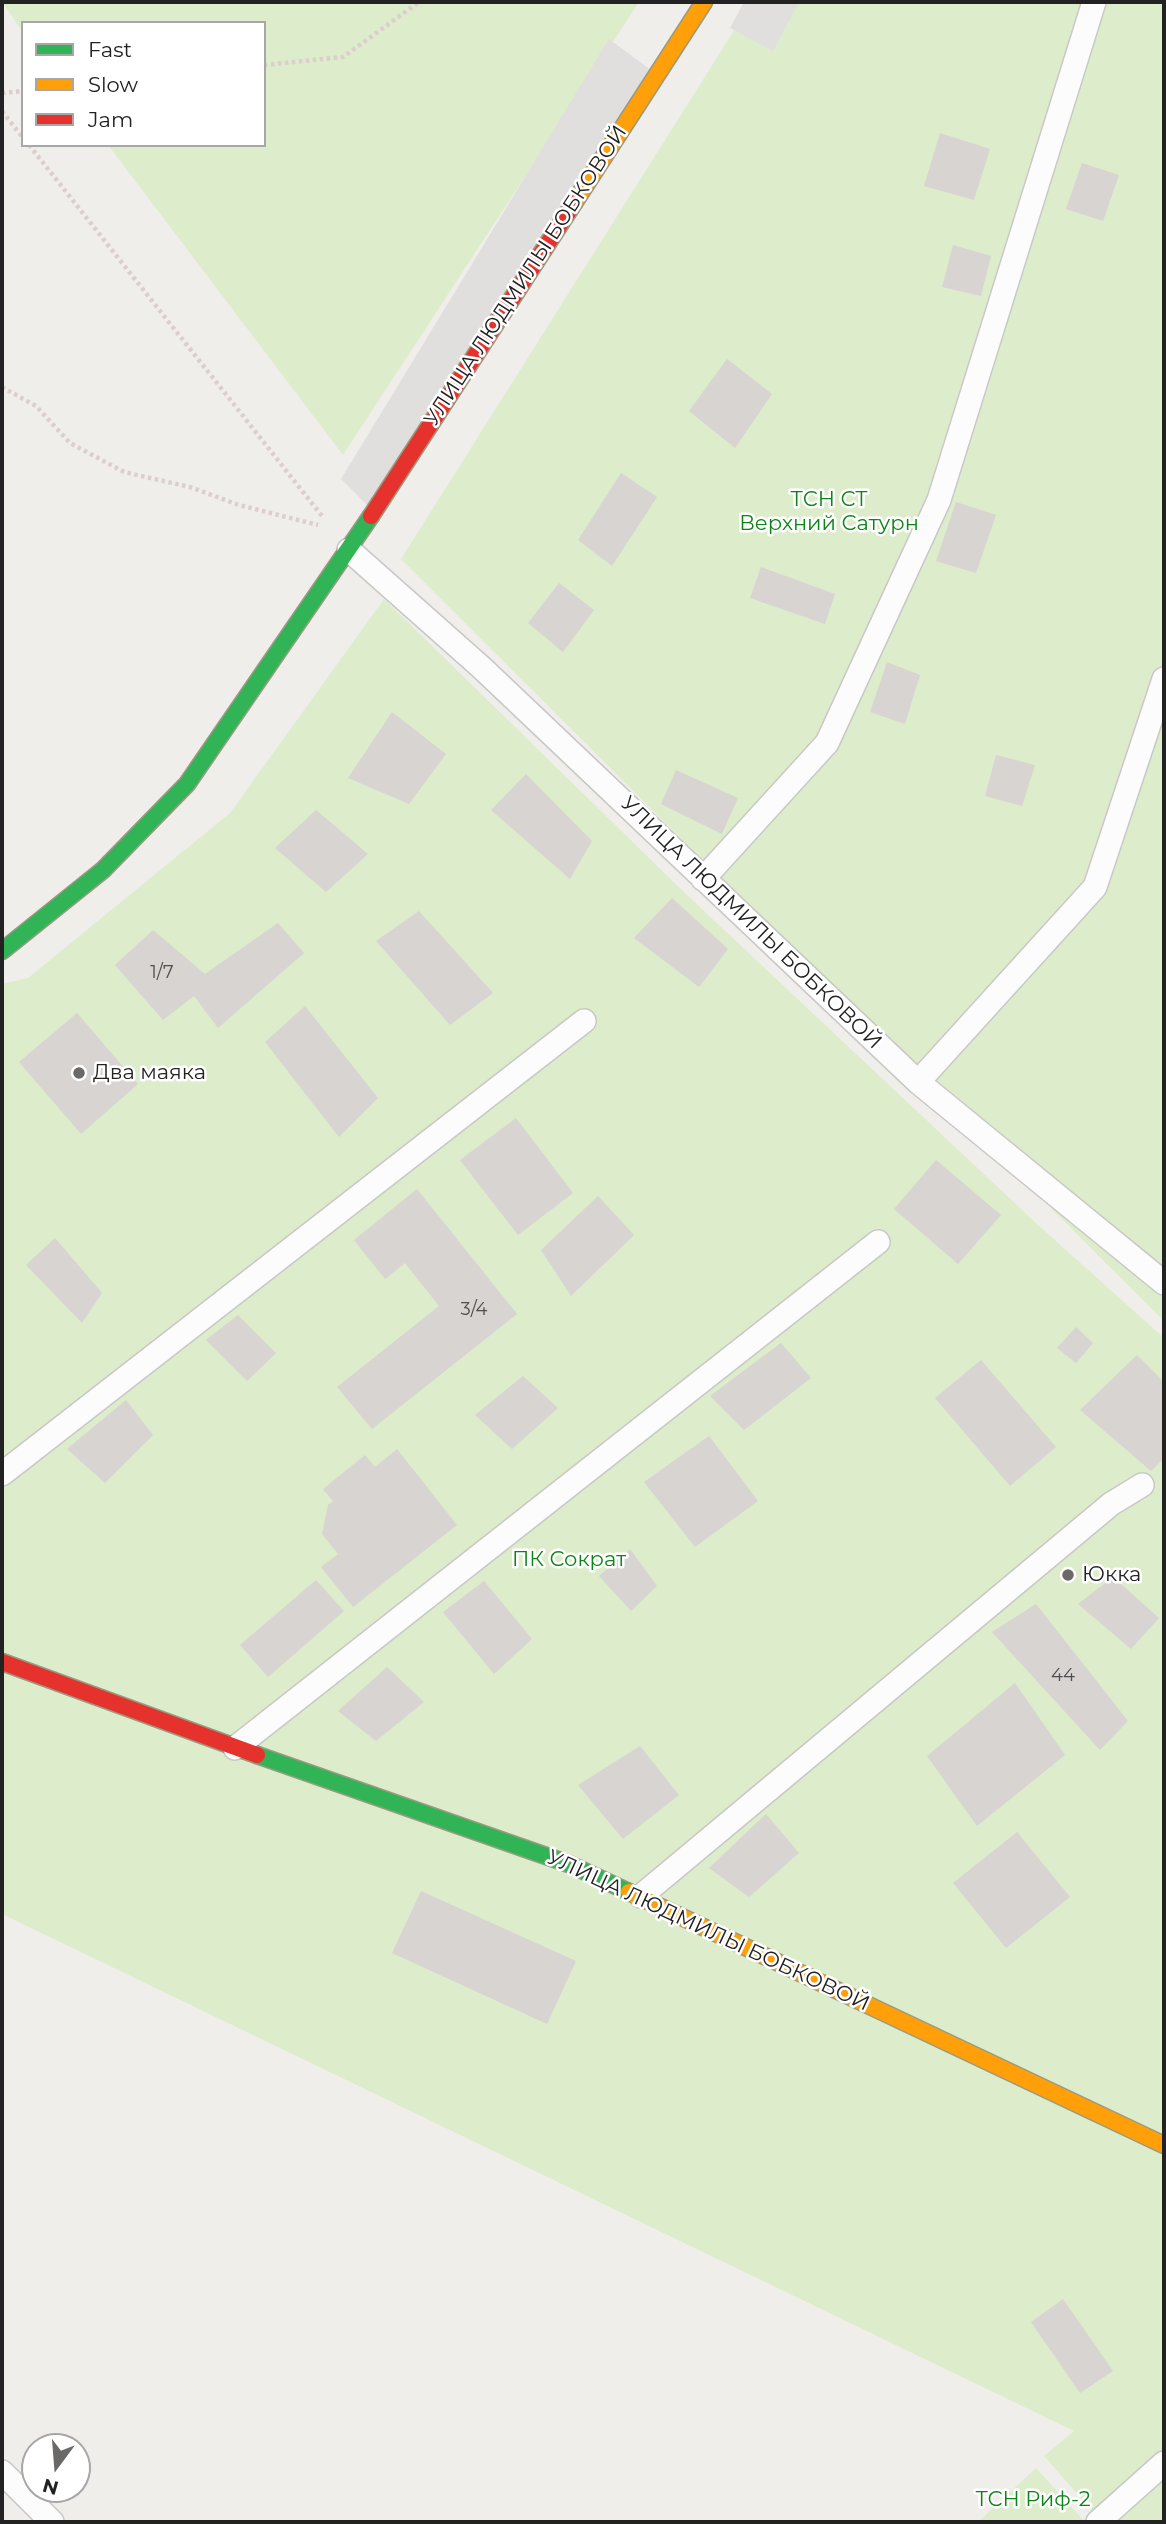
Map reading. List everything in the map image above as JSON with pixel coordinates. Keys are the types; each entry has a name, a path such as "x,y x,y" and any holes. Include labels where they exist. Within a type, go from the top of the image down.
{"street":[{"name":"УЛИЦА ЛЮДМИЛЫ БОБКОВОЙ","path":"2,951 103,870 187,784 349,550 704,2"},
{"name":"УЛИЦА ЛЮДМИЛЫ БОБКОВОЙ","path":"2,1662 235,1748 569,1864 1164,2145"}],"lane":[{"path":"703,878 827,743 939,500 1094,2"},
{"name":"УЛИЦА ЛЮДМИЛЫ БОБКОВОЙ","path":"349,550 482,668 918,1082 1164,1283"},
{"path":"918,1082 1095,887 1164,679"},
{"path":"2,1474 584,1021"},
{"path":"235,1748 878,1242"},
{"path":"641,1896 1111,1504 1142,1485"},
{"path":"1098,2522 1164,2463"},
{"path":"2,2472 52,2522"}],"path":[{"path":"266,65 343,57 419,2"},
{"path":"2,93 21,91"},
{"path":"2,111 21,135"},
{"path":"31,147 349,550"},
{"path":"2,387 36,406 70,443 124,472 190,487 239,505 332,529"}],"green space":[{"path":"2,2 639,2 343,455 110,147 266,147 266,21 21,21 21,29"},
{"name":"ТСН СТ Верхний Сатурн","path":"752,2 1164,2 1164,1321 401,559"},
{"name":"ПК Сократ","path":"384,599 688,896 1037,1224 1164,1338 1164,2522 1102,2522 1044,2456 1074,2431 2,1914 2,984 28,978 230,813"},
{"name":"ТСН Риф-2","path":"1036,2468 1085,2522 978,2522"}],"shaded area":[{"path":"744,2 799,2 773,51 730,28"},
{"path":"609,39 663,79 368,506 341,479"}],"building":[{"path":"940,133 990,149 974,200 924,186"},
{"path":"1082,163 1119,175 1103,221 1066,209"},
{"path":"953,245 991,256 981,296 942,287"},
{"path":"727,359 772,394 735,448 689,411"},
{"path":"621,473 657,497 612,566 578,540"},
{"path":"956,502 996,515 976,573 936,561"},
{"path":"761,567 835,594 825,624 750,598"},
{"path":"559,583 594,610 563,652 528,623"},
{"path":"887,662 920,675 905,724 870,712"},
{"path":"392,712 446,754 409,804 348,778"},
{"path":"996,755 1035,765 1022,806 985,796"},
{"path":"676,770 738,798 722,834 661,804"},
{"path":"526,774 592,841 570,879 491,810"},
{"path":"316,810 368,854 326,892 275,848"},
{"path":"672,898 728,949 699,987 634,938"},
{"path":"419,911 493,993 450,1025 376,941"},
{"path":"278,923 304,953 218,1028 194,996 163,1020 115,965 153,930 205,974"},
{"path":"305,1006 378,1098 339,1137 265,1042"},
{"name":"Два маяка","path":"77,1013 138,1084 81,1134 19,1062"},
{"path":"516,1118 573,1193 518,1235 460,1160"},
{"path":"936,1160 1001,1215 958,1264 894,1209"},
{"path":"417,1189 517,1314 372,1429 337,1387 439,1306 405,1263 385,1279 354,1240"},
{"path":"598,1196 634,1235 571,1296 541,1250"},
{"path":"55,1238 102,1293 82,1323 26,1265"},
{"path":"238,1315 276,1353 247,1381 206,1340"},
{"path":"1076,1327 1093,1343 1076,1363 1057,1348"},
{"path":"781,1343 811,1378 744,1430 710,1396"},
{"path":"1137,1355 1164,1382 1164,1458 1151,1471 1080,1410"},
{"path":"981,1360 1056,1447 1010,1486 935,1398"},
{"path":"523,1376 558,1408 512,1449 475,1415"},
{"path":"126,1400 153,1435 105,1483 67,1449"},
{"path":"709,1436 758,1501 695,1547 644,1482"},
{"path":"397,1449 457,1525 353,1607 321,1567 338,1554 322,1534 328,1505 333,1501 323,1489 365,1455 375,1467"},
{"path":"630,1549 657,1586 631,1611 599,1576"},
{"path":"1113,1577 1159,1618 1131,1649 1078,1604"},
{"path":"316,1580 344,1611 268,1677 240,1645"},
{"path":"484,1581 532,1639 494,1674 443,1612"},
{"path":"1036,1604 1128,1721 1100,1750 992,1632"},
{"path":"387,1667 424,1702 376,1741 338,1711"},
{"path":"1015,1683 1065,1755 977,1826 927,1756"},
{"path":"640,1746 679,1795 623,1839 578,1785"},
{"path":"766,1814 799,1853 749,1897 709,1868"},
{"path":"1017,1832 1070,1897 1006,1948 953,1883"},
{"path":"421,1891 576,1961 547,2024 392,1953"},
{"path":"1063,2299 1113,2371 1080,2393 1031,2322"}],"traffic: fast":[{"path":"2,951 103,870 187,784 371,516"},
{"path":"257,1755 569,1864 629,1892"}],"traffic: slow":[{"path":"574,203 704,2"},
{"path":"629,1892 1164,2145"}],"traffic: jam":[{"path":"371,516 574,203"},
{"path":"2,1662 257,1755"}],"place":[{"name":"Два маяка","path":"79,1073"},
{"name":"Юкка","path":"1068,1575"}]}
